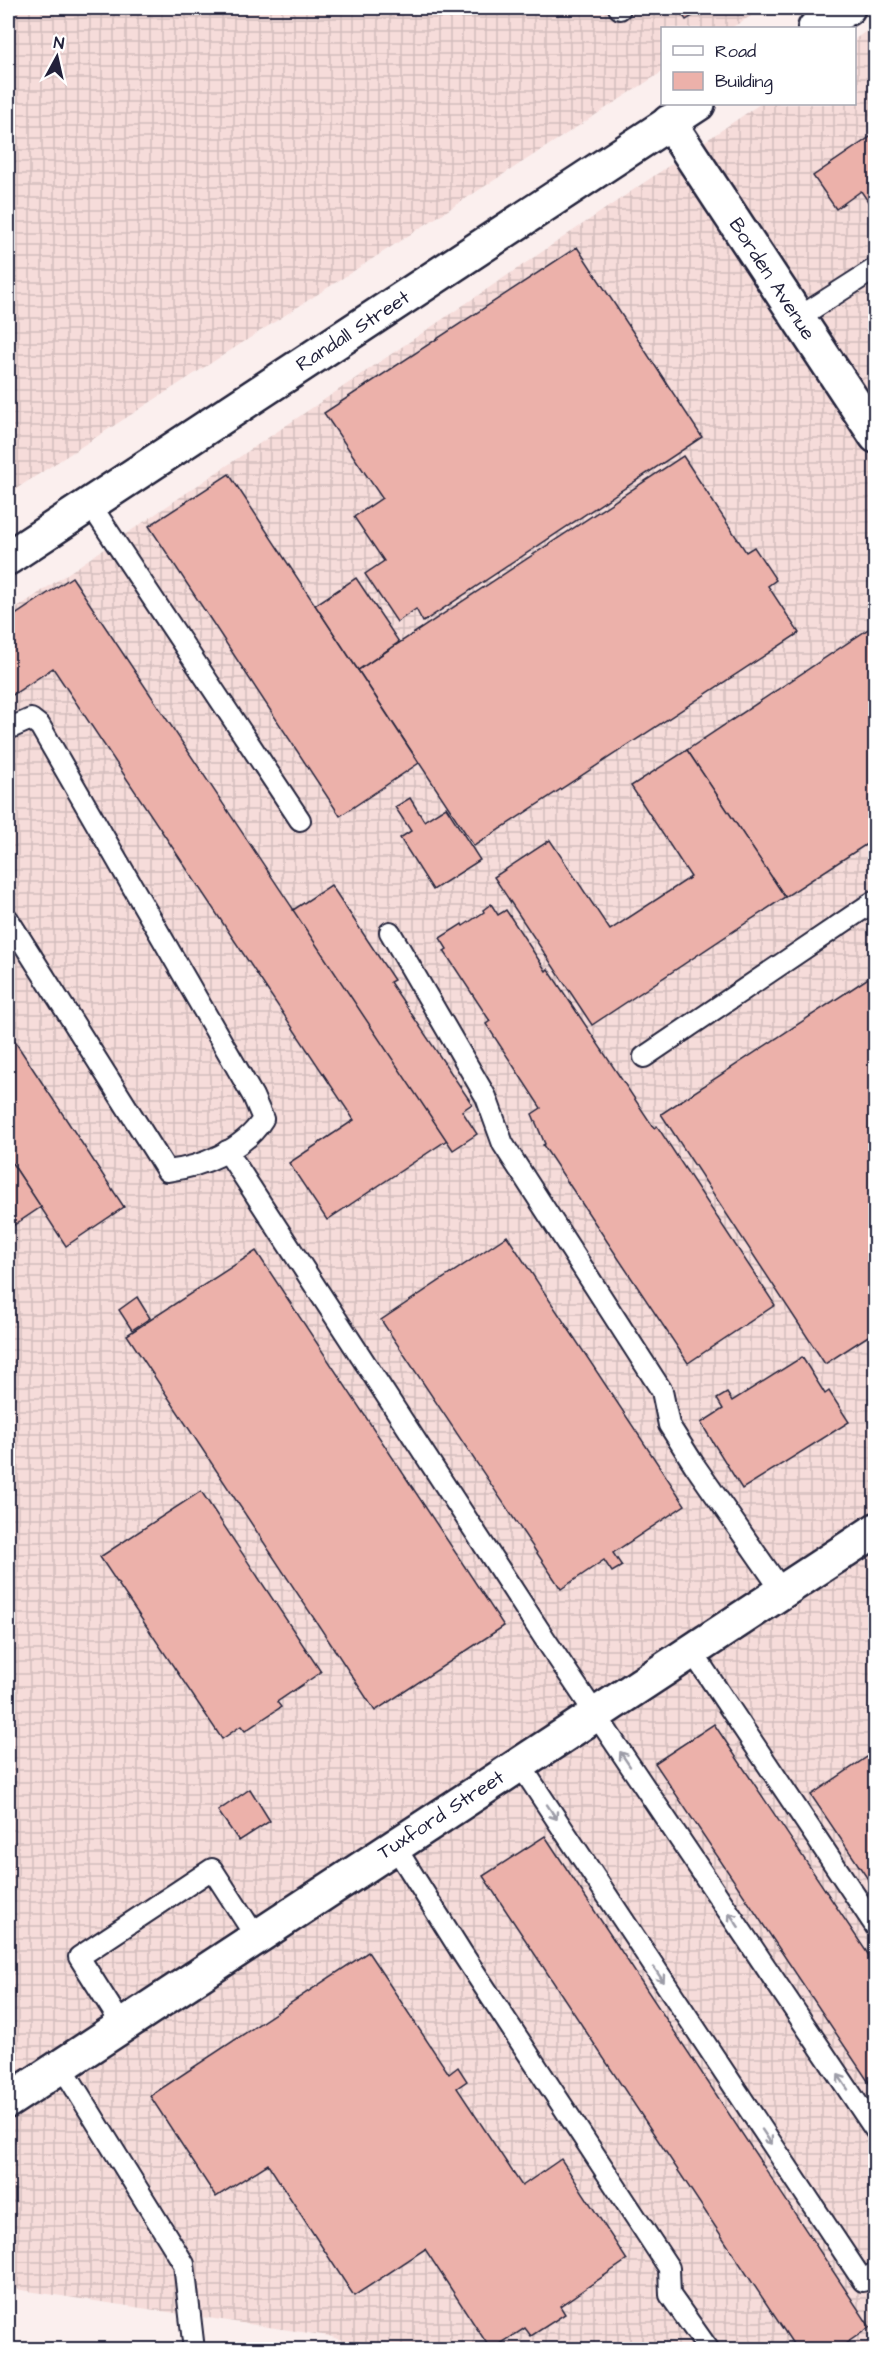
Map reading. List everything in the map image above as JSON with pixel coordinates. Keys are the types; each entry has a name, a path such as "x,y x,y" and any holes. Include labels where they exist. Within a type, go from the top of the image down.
{"street":[{"path":"817,27 848,8"},
{"name":"Randall Street","path":"8,558 696,105"},
{"name":"Borden Avenue","path":"669,122 876,436"},
{"name":"Tuxford Street","path":"8,2101 876,1530"}],"lane":[{"path":"798,318 876,268"},
{"path":"90,504 300,820"},
{"path":"8,729 31,719 40,726 253,1096 263,1119 254,1133 227,1151 188,1168 167,1171 8,919"},
{"path":"644,1057 876,900"},
{"path":"390,932 486,1097 503,1144 662,1391 669,1425 694,1466 782,1591"},
{"path":"227,1151 595,1714 876,2131"},
{"path":"691,1650 876,1927"},
{"path":"519,1763 862,2281 876,2272"},
{"path":"394,1845 462,1953 669,2268 670,2295 709,2349"},
{"path":"122,2025 79,1957 212,1869 256,1937"},
{"path":"61,2066 184,2264 194,2349"}],"shaded area":[{"path":"8,8 764,8 733,27 661,27 661,73 8,494"},
{"path":"875,25 875,2349 366,2349 329,2336 8,2288 8,614 759,105 856,105 856,38"}],"building":[{"path":"678,8 706,8 686,20"},
{"path":"876,133 876,213 861,191 836,209 813,176"},
{"path":"577,247 702,437 423,622 416,609 397,622 365,574 384,561 354,517 382,498 324,413"},
{"path":"683,456 746,552 754,547 776,580 768,586 799,633 474,846 358,670"},
{"path":"229,474 419,763 340,816 149,526"},
{"path":"72,577 447,1140 327,1220 289,1163 354,1120 53,668 8,698 8,620"},
{"path":"356,578 399,642 358,670 315,605"},
{"path":"876,624 876,838 785,897 687,750"},
{"path":"687,750 785,897 592,1025 494,877 550,840 610,930 691,877 631,786"},
{"path":"410,798 424,821 446,807 480,860 433,890 400,838 411,831 395,807"},
{"path":"331,885 394,980 390,982 472,1104 462,1111 477,1134 453,1150 293,910"},
{"path":"491,904 498,915 506,910 546,971 548,969 654,1128 657,1126 775,1305 688,1363 543,1145 545,1144 532,1114 541,1108 486,1024 490,1021 444,951 447,949 440,938 484,912 483,910"},
{"path":"876,973 876,1331 825,1364 661,1114"},
{"path":"8,1031 124,1207 66,1246 8,1157"},
{"path":"8,1157 41,1207 8,1229"},
{"path":"507,1236 685,1505 613,1553 622,1566 612,1572 604,1560 561,1589 381,1320"},
{"path":"256,1251 504,1626 375,1711 127,1335"},
{"path":"137,1297 150,1318 132,1330 119,1310"},
{"path":"802,1357 825,1394 829,1391 849,1422 742,1489 701,1423 723,1409 717,1399 727,1393 732,1401"},
{"path":"201,1491 321,1672 277,1702 281,1707 245,1731 241,1726 222,1739 100,1557"},
{"path":"714,1724 876,1966 876,2093 655,1763"},
{"path":"876,1751 876,1891 811,1795"},
{"path":"250,1789 270,1821 239,1841 218,1811"},
{"path":"545,1836 870,2327 836,2350 797,2350 483,1876"},
{"path":"368,1952 449,2074 458,2067 467,2081 457,2088 522,2186 561,2159 627,2260 560,2306 565,2314 531,2336 525,2328 491,2350 425,2249 354,2296 268,2164 216,2197 150,2096"}]}
